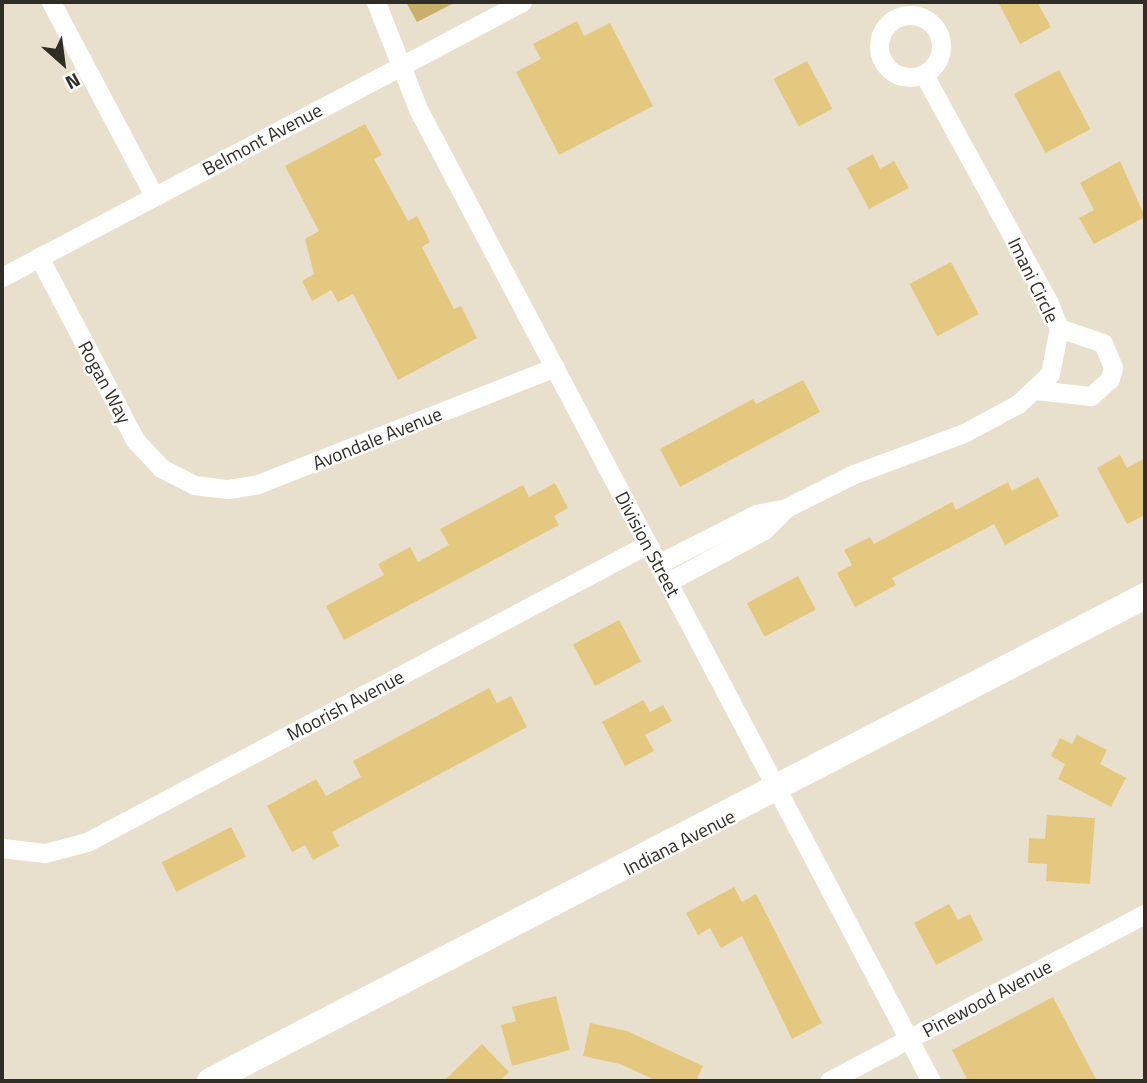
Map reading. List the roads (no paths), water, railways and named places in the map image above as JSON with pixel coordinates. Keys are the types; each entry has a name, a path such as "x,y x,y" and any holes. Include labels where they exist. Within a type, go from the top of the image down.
{"street":[{"path":"51,2 154,196"},
{"name":"Division Street","path":"376,2 418,109 931,1081"},
{"name":"Belmont Avenue","path":"2,277 522,2"},
{"name":"Imani Circle","path":"658,564 756,514 786,508 854,474 964,433 1035,390 1051,374 1059,328 923,75"},
{"name":"Rogan Way","path":"39,257 135,440 161,468 194,485"},
{"path":"1035,390 1091,396 1110,379 1113,367 1103,343 1059,328"},
{"name":"Avondale Avenue","path":"194,485 228,489 258,484 555,367"},
{"name":"Imani Circle","path":"668,582 764,530 786,508"},
{"name":"Moorish Avenue","path":"2,848 37,853 87,842 648,544"},
{"name":"Indiana Avenue","path":"210,1081 777,791 1145,596"},
{"name":"Pinewood Avenue","path":"829,1081 1145,914"}]}
